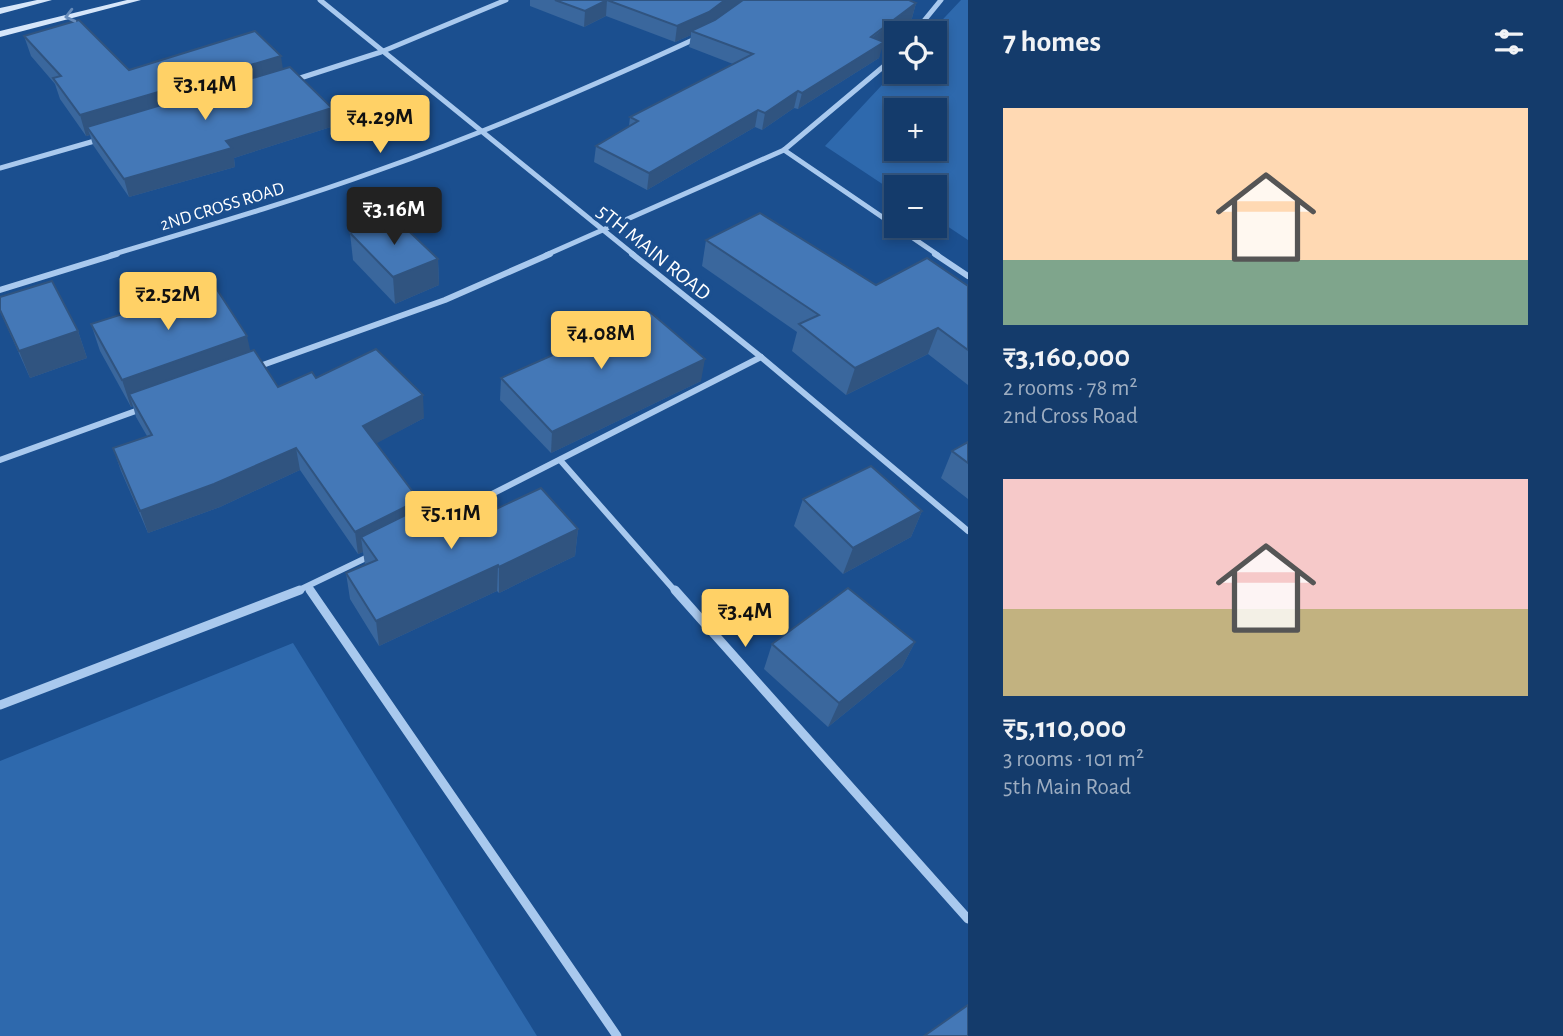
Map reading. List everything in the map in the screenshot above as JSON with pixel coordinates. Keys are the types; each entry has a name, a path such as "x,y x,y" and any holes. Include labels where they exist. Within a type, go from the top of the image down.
{"main road":[{"path":"0,11 48,0"},
{"path":"0,34 137,0"}],"street":[{"name":"5TH MAIN ROAD","path":"320,0 603,232 761,357 968,531"},
{"path":"281,84 381,52 506,0"},
{"path":"924,21 941,0"},
{"name":"2ND CROSS ROAD","path":"0,290 335,185 482,132 624,72 709,32"},
{"path":"246,371 445,300 784,150 884,66"},
{"path":"0,168 100,139"},
{"path":"784,150 968,276"},
{"path":"428,526 761,357"},
{"path":"0,460 156,404"},
{"path":"560,460 909,856 968,919"},
{"path":"0,705 308,587 380,551"},
{"path":"308,587 618,1036"}],"shaded area":[{"path":"961,0 968,0 968,240 947,226 947,175 884,175 884,185 825,146 884,83 947,84 947,21 941,21"},
{"path":"293,643 537,1036 0,1036 0,761"}],"building":[{"path":"555,0 607,0 585,11"},
{"path":"607,0 725,0 709,12 677,26"},
{"path":"743,0 909,0 916,3 892,21 884,21 884,27 871,37 884,42 802,93 798,91 765,113 758,110 649,173 596,146 638,121 630,117 753,54 691,31 715,20"},
{"path":"79,20 129,70 255,31 281,56 80,115 53,78 61,76 24,36"},
{"path":"290,67 332,108 226,141 232,148 124,179 87,127"},
{"path":"760,213 876,285 927,258 968,286 968,350 938,328 855,368 799,324 819,315 706,240"},
{"path":"394,217 438,259 393,277 350,233"},
{"path":"52,281 78,331 19,351 0,310 0,297"},
{"path":"214,285 247,336 122,380 91,324"},
{"path":"650,312 705,359 552,432 501,378"},
{"path":"376,349 423,395 363,426 419,500 355,532 296,448 214,484 140,511 113,448 152,435 129,394 254,350 278,387 312,372 316,378"},
{"path":"968,442 968,463 952,451"},
{"path":"871,466 922,511 853,548 803,499"},
{"path":"541,488 578,529 376,621 346,573 377,560 361,537 426,505 447,532"},
{"path":"848,588 915,642 839,703 772,644"},
{"path":"968,1005 968,1036 924,1036"}]}
